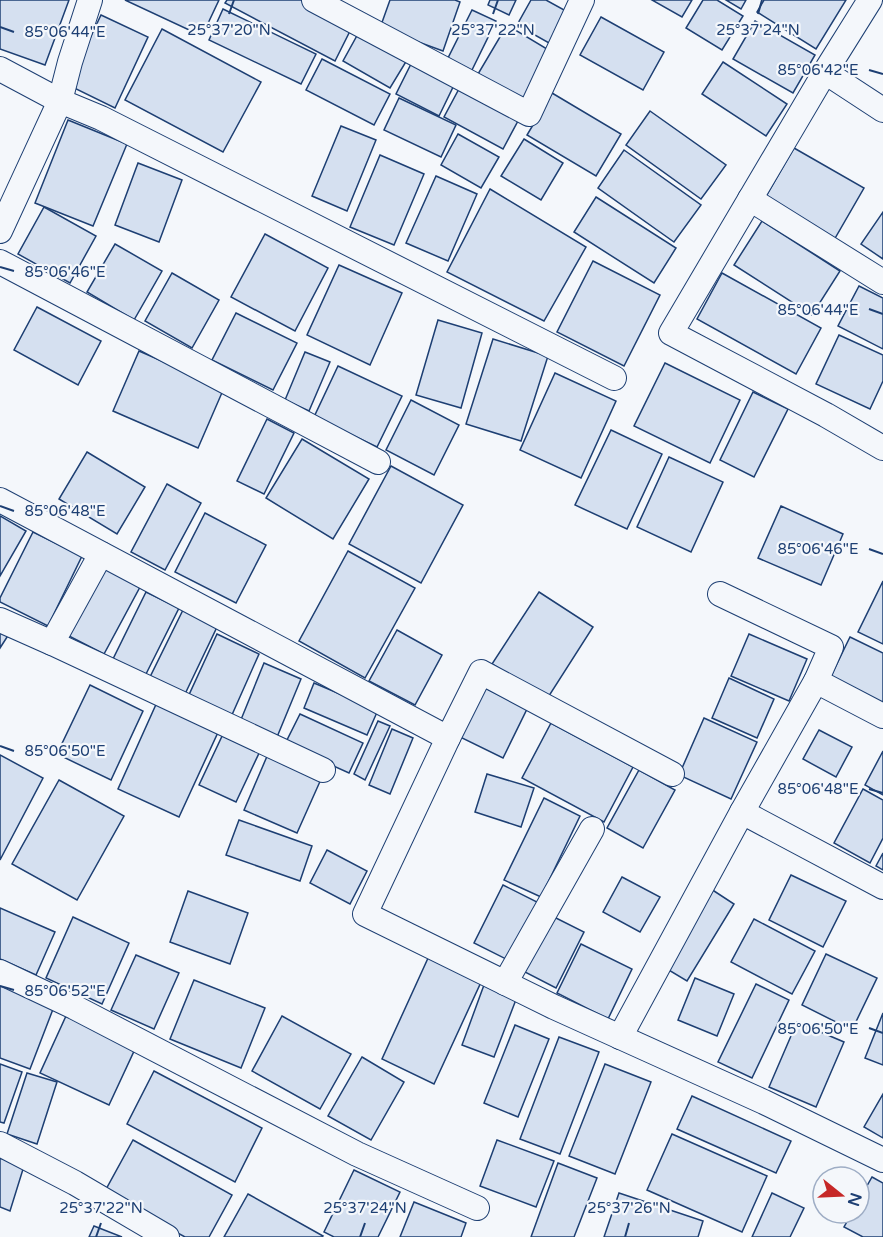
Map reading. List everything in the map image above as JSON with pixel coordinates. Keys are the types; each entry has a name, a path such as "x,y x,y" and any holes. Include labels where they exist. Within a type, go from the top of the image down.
{"street":[{"path":"0,231 60,101 90,0"},
{"path":"314,0 529,114 582,0"},
{"path":"870,0 671,333 883,448"},
{"path":"0,69 614,378"},
{"path":"825,72 883,110"},
{"path":"750,199 883,282"},
{"path":"0,262 378,462"},
{"path":"0,500 448,738"},
{"path":"52,643 102,554"},
{"path":"620,1037 816,681 831,646 720,594"},
{"path":"0,620 323,770"},
{"path":"672,774 481,672 365,914 505,983 764,1102 883,1160"},
{"path":"816,681 883,716"},
{"path":"742,812 883,887"},
{"path":"505,983 592,829"},
{"path":"0,972 74,1007 357,1154 477,1208"},
{"path":"0,1144 75,1183 167,1237"}],"building":[{"path":"0,0 69,0 45,65 0,49"},
{"path":"125,0 219,0 202,36"},
{"path":"227,0 301,0 352,27 335,61 225,3"},
{"path":"390,0 455,0 460,2 443,51 380,28"},
{"path":"490,0 516,0 509,15 488,5"},
{"path":"531,0 546,0 566,11 549,43 517,25"},
{"path":"652,0 692,0 682,17"},
{"path":"703,0 717,0 743,16 722,50 686,28"},
{"path":"726,0 746,0 741,9"},
{"path":"764,0 846,0 816,49 757,12"},
{"path":"223,9 316,54 301,84 209,40"},
{"path":"472,10 496,21 470,74 446,62"},
{"path":"101,15 148,37 115,108 68,85"},
{"path":"601,17 664,52 643,90 580,55"},
{"path":"755,21 815,55 793,93 733,59"},
{"path":"507,25 552,52 522,101 478,74"},
{"path":"162,29 261,82 223,152 125,100"},
{"path":"359,32 407,60 390,88 343,61"},
{"path":"322,59 390,94 374,125 306,90"},
{"path":"412,62 455,83 439,116 396,94"},
{"path":"723,62 787,104 766,136 702,94"},
{"path":"460,87 519,119 503,149 444,117"},
{"path":"552,93 621,134 596,176 527,135"},
{"path":"399,98 456,125 441,157 384,130"},
{"path":"650,111 726,165 701,199 626,145"},
{"path":"68,120 127,144 93,226 35,203"},
{"path":"341,126 376,140 347,211 312,196"},
{"path":"458,134 499,157 481,188 441,165"},
{"path":"524,139 563,163 541,200 501,176"},
{"path":"794,148 864,188 834,240 764,200"},
{"path":"624,150 701,205 674,242 598,188"},
{"path":"380,155 424,174 394,245 350,227"},
{"path":"138,163 182,180 159,242 115,225"},
{"path":"436,176 477,194 448,261 406,243"},
{"path":"490,189 586,247 544,321 447,272"},
{"path":"596,197 676,248 654,283 574,232"},
{"path":"44,207 96,236 70,283 18,254"},
{"path":"883,212 883,259 861,244"},
{"path":"762,221 840,271 812,315 734,265"},
{"path":"265,234 328,268 295,331 231,297"},
{"path":"115,244 162,271 134,320 87,292"},
{"path":"593,261 660,295 624,366 557,332"},
{"path":"339,265 402,293 370,365 307,335"},
{"path":"172,273 219,300 192,348 145,321"},
{"path":"722,273 821,328 796,374 697,319"},
{"path":"859,286 883,298 883,349 838,326"},
{"path":"37,307 101,341 78,385 14,350"},
{"path":"236,313 297,343 273,390 212,360"},
{"path":"438,320 482,333 461,408 416,395"},
{"path":"839,335 883,355 883,381 870,409 816,384"},
{"path":"493,339 548,356 521,441 466,424"},
{"path":"139,351 224,388 198,448 113,411"},
{"path":"305,352 330,362 309,411 285,400"},
{"path":"665,363 740,400 710,463 634,426"},
{"path":"338,366 402,396 377,447 314,417"},
{"path":"555,373 616,401 581,478 520,450"},
{"path":"753,392 788,409 754,477 720,460"},
{"path":"411,400 459,425 434,475 386,450"},
{"path":"267,419 294,433 264,494 237,481"},
{"path":"611,430 662,454 627,529 575,505"},
{"path":"302,439 369,479 333,539 266,498"},
{"path":"87,452 145,487 117,534 59,499"},
{"path":"669,457 723,482 691,552 637,527"},
{"path":"391,466 463,505 421,583 349,544"},
{"path":"167,484 201,503 165,570 131,552"},
{"path":"781,506 843,534 821,585 758,558"},
{"path":"205,513 266,545 236,603 175,572"},
{"path":"0,516 26,531 0,576"},
{"path":"33,532 82,556 48,626 0,602"},
{"path":"348,551 415,588 365,678 299,641"},
{"path":"103,567 140,587 104,654 67,635"},
{"path":"883,581 883,644 858,632"},
{"path":"146,592 179,608 145,676 113,659"},
{"path":"539,592 593,627 547,699 492,664"},
{"path":"183,610 217,627 185,694 150,677"},
{"path":"0,629 9,634 0,648"},
{"path":"397,630 442,655 415,705 369,681"},
{"path":"217,634 259,654 231,717 188,697"},
{"path":"749,634 807,659 789,701 731,676"},
{"path":"850,637 883,653 883,703 830,678"},
{"path":"264,663 301,679 277,737 240,722"},
{"path":"729,678 774,699 757,738 712,718"},
{"path":"314,683 378,710 367,735 304,708"},
{"path":"90,685 143,711 111,780 57,754"},
{"path":"485,688 527,709 503,758 460,737"},
{"path":"158,700 220,728 179,817 118,789"},
{"path":"300,714 363,743 349,773 285,744"},
{"path":"704,718 757,742 731,799 679,775"},
{"path":"378,721 390,726 365,780 354,774"},
{"path":"551,723 633,767 604,822 522,778"},
{"path":"392,729 413,738 390,794 369,785"},
{"path":"819,730 852,747 836,777 803,759"},
{"path":"224,732 261,749 236,802 199,785"},
{"path":"883,751 883,795 865,785"},
{"path":"268,754 322,777 297,833 244,810"},
{"path":"0,755 43,778 0,860"},
{"path":"639,770 675,790 643,848 607,828"},
{"path":"487,774 534,788 521,827 475,812"},
{"path":"59,780 124,816 77,900 12,864"},
{"path":"863,789 883,800 883,838 870,863 834,843"},
{"path":"544,798 580,816 541,897 504,880"},
{"path":"239,820 312,846 300,881 226,855"},
{"path":"327,850 367,871 350,904 310,883"},
{"path":"883,853 883,870 876,866"},
{"path":"791,875 846,901 823,947 769,920"},
{"path":"622,877 660,897 640,932 603,912"},
{"path":"503,885 539,903 510,961 474,943"},
{"path":"711,889 734,904 687,981 662,966"},
{"path":"188,891 248,913 230,964 170,942"},
{"path":"0,908 55,932 36,975 0,959"},
{"path":"548,914 584,932 556,988 521,970"},
{"path":"73,917 129,943 102,1004 46,978"},
{"path":"754,919 815,951 792,994 731,962"},
{"path":"581,944 632,969 608,1019 557,993"},
{"path":"826,954 877,978 852,1030 802,1005"},
{"path":"136,955 179,973 154,1029 111,1010"},
{"path":"429,956 482,980 434,1084 382,1059"},
{"path":"695,978 734,994 717,1036 678,1020"},
{"path":"194,980 265,1008 241,1068 170,1039"},
{"path":"756,984 789,1000 752,1078 718,1062"},
{"path":"0,985 55,1004 30,1069 0,1058"},
{"path":"484,985 517,997 494,1057 462,1045"},
{"path":"883,1013 883,1065 865,1058"},
{"path":"66,1016 135,1049 109,1105 40,1073"},
{"path":"282,1016 351,1054 320,1109 252,1071"},
{"path":"797,1022 844,1042 816,1107 769,1087"},
{"path":"515,1025 549,1039 518,1117 484,1103"},
{"path":"559,1037 599,1052 560,1154 520,1139"},
{"path":"362,1057 404,1082 371,1140 328,1116"},
{"path":"0,1064 22,1072 4,1123 0,1122"},
{"path":"605,1064 651,1082 615,1174 569,1156"},
{"path":"154,1071 262,1128 235,1182 127,1124"},
{"path":"27,1073 57,1082 37,1144 7,1134"},
{"path":"883,1094 883,1138 864,1127"},
{"path":"692,1096 791,1141 776,1173 677,1129"},
{"path":"672,1134 767,1176 742,1232 647,1190"},
{"path":"133,1140 232,1195 209,1237 185,1237 104,1193"},
{"path":"497,1140 554,1161 536,1207 480,1186"},
{"path":"0,1158 24,1166 10,1211 0,1207"},
{"path":"558,1163 597,1178 574,1237 531,1237"},
{"path":"354,1170 400,1192 378,1237 334,1237 324,1232"},
{"path":"872,1177 883,1183 883,1237 863,1237 844,1227 845,1225 871,1225"},
{"path":"619,1193 703,1221 698,1237 604,1237"},
{"path":"772,1193 804,1208 790,1237 752,1237"},
{"path":"248,1194 323,1236 224,1237"},
{"path":"414,1202 466,1223 461,1237 400,1237"},
{"path":"94,1226 122,1237 89,1237"}]}
